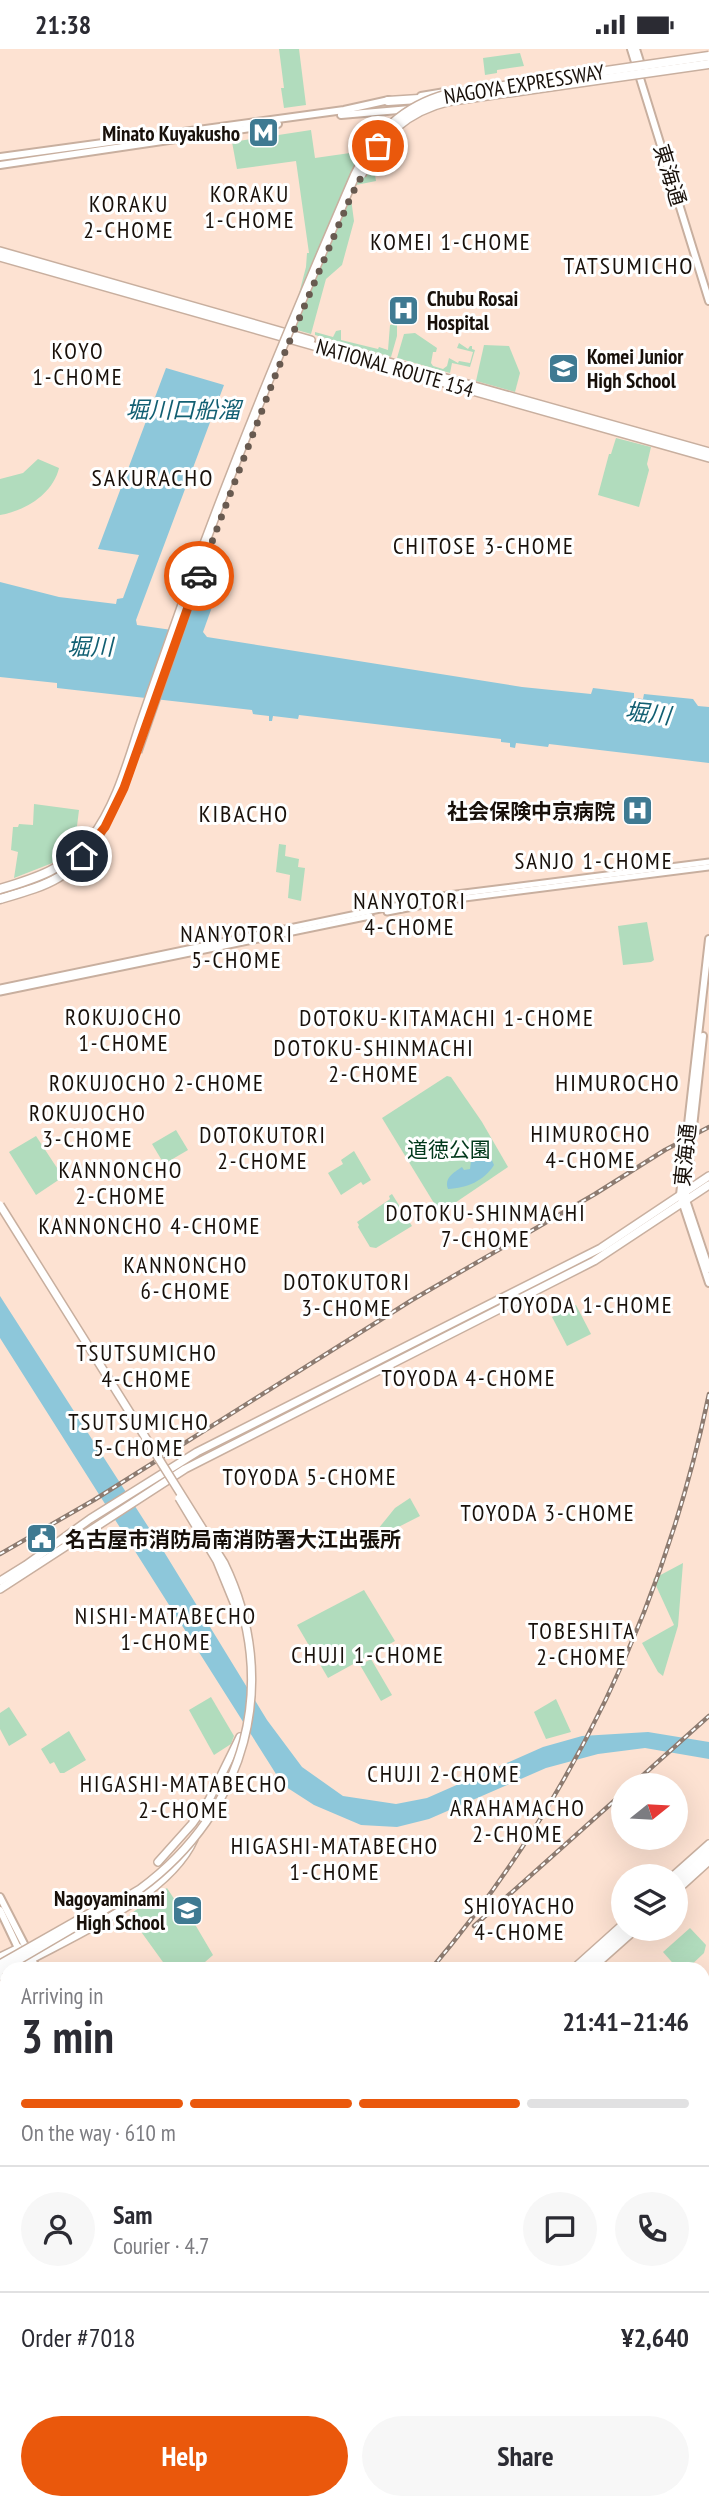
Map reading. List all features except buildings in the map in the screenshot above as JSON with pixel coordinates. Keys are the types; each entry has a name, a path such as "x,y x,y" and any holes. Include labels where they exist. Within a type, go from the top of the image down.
{"highway":[{"name":"NAGOYA EXPRESSWAY","path":"0,892 41,876 71,859 91,839 107,815 122,781 177,621 247,433 355,175 372,144 401,115 439,96 493,86 645,67 709,55"},
{"name":"NAGOYA EXPRESSWAY","path":"645,67 709,65"},
{"path":"388,100 441,97 645,67"},
{"path":"457,103 487,91"},
{"name":"NATIONAL ROUTE 154","path":"0,256 709,451"},
{"name":"NATIONAL ROUTE 154","path":"0,256 709,458"},
{"path":"0,892 36,888 63,876 84,857 115,803"},
{"path":"0,892 58,862 91,839 103,827"},
{"path":"0,1581 133,1497 202,1459 594,1261 709,1176"},
{"path":"684,1197 709,1185"},
{"path":"0,1205 204,1528 230,1576 242,1610 252,1688 247,1730 232,1777 220,1802 194,1839 140,1889 20,1962"},
{"path":"0,1214 200,1531 226,1580 238,1615 247,1670 246,1707 233,1761 213,1804 198,1827 172,1857 126,1892 4,1962"},
{"path":"0,1589 107,1513"},
{"path":"158,1862 192,1824 209,1800 240,1737"},
{"path":"30,1962 142,1896 170,1874 188,1852 194,1839"},
{"path":"688,1870 709,1848"},
{"path":"688,1874 709,1860"},
{"path":"581,1962 611,1934"},
{"path":"582,1962 611,1936"},
{"path":"592,1962 616,1941"},
{"path":"599,1962 622,1941"},
{"path":"0,1957 19,1948"}],"main road":[{"name":"東海通","path":"634,49 645,67 642,75 709,301"},
{"path":"0,166 358,112 421,109 709,65"},
{"path":"0,157 330,112 388,100 567,73 645,67"},
{"name":"東海通","path":"642,75 709,287"},
{"path":"0,990 448,895 709,862"},
{"path":"0,990 449,900 709,867"},
{"name":"東海通","path":"709,939 684,1197 709,1283"},
{"name":"東海通","path":"709,978 684,1197 709,1269"},
{"path":"0,1897 28,1962"},
{"path":"0,1910 27,1962"}],"green space":[{"path":"279,49 299,49 306,105 284,108"},
{"path":"520,53 524,66 497,70 497,73 485,75 483,58"},
{"path":"311,130 315,158 371,150 376,181 351,186 354,221 342,265 326,279 311,334 290,328 309,253 296,161 237,169 232,142"},
{"path":"397,323 397,336 391,357 315,335 315,332 333,337 336,331 341,330 341,340 388,350 390,325"},
{"path":"415,333 437,348 436,352 433,352 431,363 443,369 449,358 458,363 470,363 473,352 457,348 459,343 468,349 472,346 475,350 470,367 452,363 450,373 397,358 404,334"},
{"path":"484,345 509,346 520,373 515,392 476,381"},
{"path":"616,438 651,447 647,464 649,470 639,507 598,495"},
{"path":"38,459 59,468 51,486 37,500 19,510 0,515 0,479 23,473"},
{"path":"34,804 79,810 74,850 55,862 14,878 18,852 11,850 13,827 18,827 19,824 33,825"},
{"path":"279,844 286,845 285,856 299,859 298,867 305,868 301,901 288,898 290,875 276,872"},
{"path":"647,922 654,960 623,965 618,926"},
{"name":"道徳公園","path":"447,1076 451,1077 482,1122 508,1167 440,1213 382,1118"},
{"path":"176,1130 188,1150 164,1164 152,1144"},
{"path":"36,1136 63,1177 36,1195 9,1152"},
{"path":"354,1151 371,1180 363,1185 361,1182 341,1195 328,1173 343,1164 341,1160"},
{"path":"392,1194 412,1226 376,1248 370,1247 357,1222 390,1199"},
{"path":"576,1305 591,1334 567,1346 552,1317"},
{"path":"410,1498 420,1516 371,1541 395,1508"},
{"path":"683,1563 678,1626 663,1676 642,1643 674,1625 653,1579"},
{"path":"364,1590 395,1641 328,1678 297,1625"},
{"path":"371,1659 392,1695 381,1701 360,1665"},
{"path":"211,1697 234,1736 231,1744 214,1755 189,1710"},
{"path":"556,1699 571,1732 546,1739 534,1712"},
{"path":"9,1707 27,1735 9,1746 0,1729 0,1713"},
{"path":"69,1731 86,1760 60,1773 54,1762 50,1764 41,1749"},
{"path":"167,1888 182,1911 186,1909 213,1955 205,1962 163,1962 129,1915"},
{"path":"690,1928 706,1945 704,1953 694,1962 672,1962 663,1952 675,1941 688,1941"}],"water":[{"name":"堀川","path":"166,368 224,385 136,620 137,625 179,631 208,561 226,568 203,632 207,637 522,687 591,694 593,688 634,693 634,698 643,699 644,694 693,699 698,706 709,707 709,763 549,744 548,747 516,743 515,748 510,747 510,743 501,742 501,739 299,715 298,719 273,716 272,721 269,721 269,716 253,714 252,710 57,688 57,683 0,677 0,582 59,597 116,604 117,599 123,598 139,555 98,549"},
{"path":"483,1153 490,1156 494,1165 490,1171 474,1183 448,1189 450,1176 462,1167 464,1170 470,1169 471,1161"},
{"path":"0,1296 158,1542 267,1720 302,1767 343,1796 396,1804 427,1798 543,1747 582,1736 648,1732 709,1742 709,1759 645,1748 598,1754 546,1768 429,1819 397,1827 361,1825 314,1805 283,1785 0,1338"}],"railway":[{"path":"0,1554 94,1500 412,1300 595,1194 665,1150 709,1127"},
{"path":"437,1962 481,1906 527,1839 569,1770 606,1699 639,1626 667,1550 690,1473 709,1394"},
{"path":"645,1773 709,1716"},
{"path":"474,1926 611,1804"}],"way so far":[{"path":"199,576 277,371 351,196 378,146"}],"place":[{"name":"Minato Kuyakusho","path":"263,133"},
{"name":"Chubu Rosai Hospital","path":"404,310"},
{"name":"Komei Junior High School","path":"564,368"},
{"name":"社会保険中京病院","path":"638,811"},
{"name":"名古屋市消防局南消防署大江出張所","path":"42,1539"},
{"name":"Nagoyaminami High School","path":"188,1910"}],"district":[{"name":"KORAKU 1-CHOME","path":"250,206"},
{"name":"KORAKU 2-CHOME","path":"129,216"},
{"name":"KOMEI 1-CHOME","path":"451,241"},
{"name":"TATSUMICHO","path":"629,265"},
{"name":"KOYO 1-CHOME","path":"78,363"},
{"name":"SAKURACHO","path":"153,477"},
{"name":"CHITOSE 3-CHOME","path":"484,545"},
{"name":"KIBACHO","path":"244,813"},
{"name":"SANJO 1-CHOME","path":"594,860"},
{"name":"NANYOTORI 4-CHOME","path":"410,913"},
{"name":"NANYOTORI 5-CHOME","path":"237,946"},
{"name":"DOTOKU-KITAMACHI 1-CHOME","path":"447,1017"},
{"name":"ROKUJOCHO 1-CHOME","path":"124,1029"},
{"name":"DOTOKU-SHINMACHI 2-CHOME","path":"374,1060"},
{"name":"ROKUJOCHO 2-CHOME","path":"157,1082"},
{"name":"HIMUROCHO","path":"618,1082"},
{"name":"ROKUJOCHO 3-CHOME","path":"88,1125"},
{"name":"HIMUROCHO 4-CHOME","path":"591,1146"},
{"name":"DOTOKUTORI 2-CHOME","path":"263,1147"},
{"name":"KANNONCHO 2-CHOME","path":"121,1182"},
{"name":"KANNONCHO 4-CHOME","path":"150,1225"},
{"name":"DOTOKU-SHINMACHI 7-CHOME","path":"486,1225"},
{"name":"KANNONCHO 6-CHOME","path":"186,1277"},
{"name":"DOTOKUTORI 3-CHOME","path":"347,1294"},
{"name":"TOYODA 1-CHOME","path":"586,1304"},
{"name":"TSUTSUMICHO 4-CHOME","path":"147,1365"},
{"name":"TOYODA 4-CHOME","path":"469,1377"},
{"name":"TSUTSUMICHO 5-CHOME","path":"139,1434"},
{"name":"TOYODA 5-CHOME","path":"310,1476"},
{"name":"TOYODA 3-CHOME","path":"548,1512"},
{"name":"NISHI-MATABECHO 1-CHOME","path":"166,1628"},
{"name":"TOBESHITA 2-CHOME","path":"582,1643"},
{"name":"CHUJI 1-CHOME","path":"368,1654"},
{"name":"CHUJI 2-CHOME","path":"444,1773"},
{"name":"HIGASHI-MATABECHO 2-CHOME","path":"184,1796"},
{"name":"ARAHAMACHO 2-CHOME","path":"518,1820"},
{"name":"HIGASHI-MATABECHO 1-CHOME","path":"335,1858"},
{"name":"SHIOYACHO 4-CHOME","path":"520,1918"}],"route":[{"path":"82,856 105,827 124,788 199,576"}],"water label":[{"name":"堀川口船溜","path":"183,409"}]}
